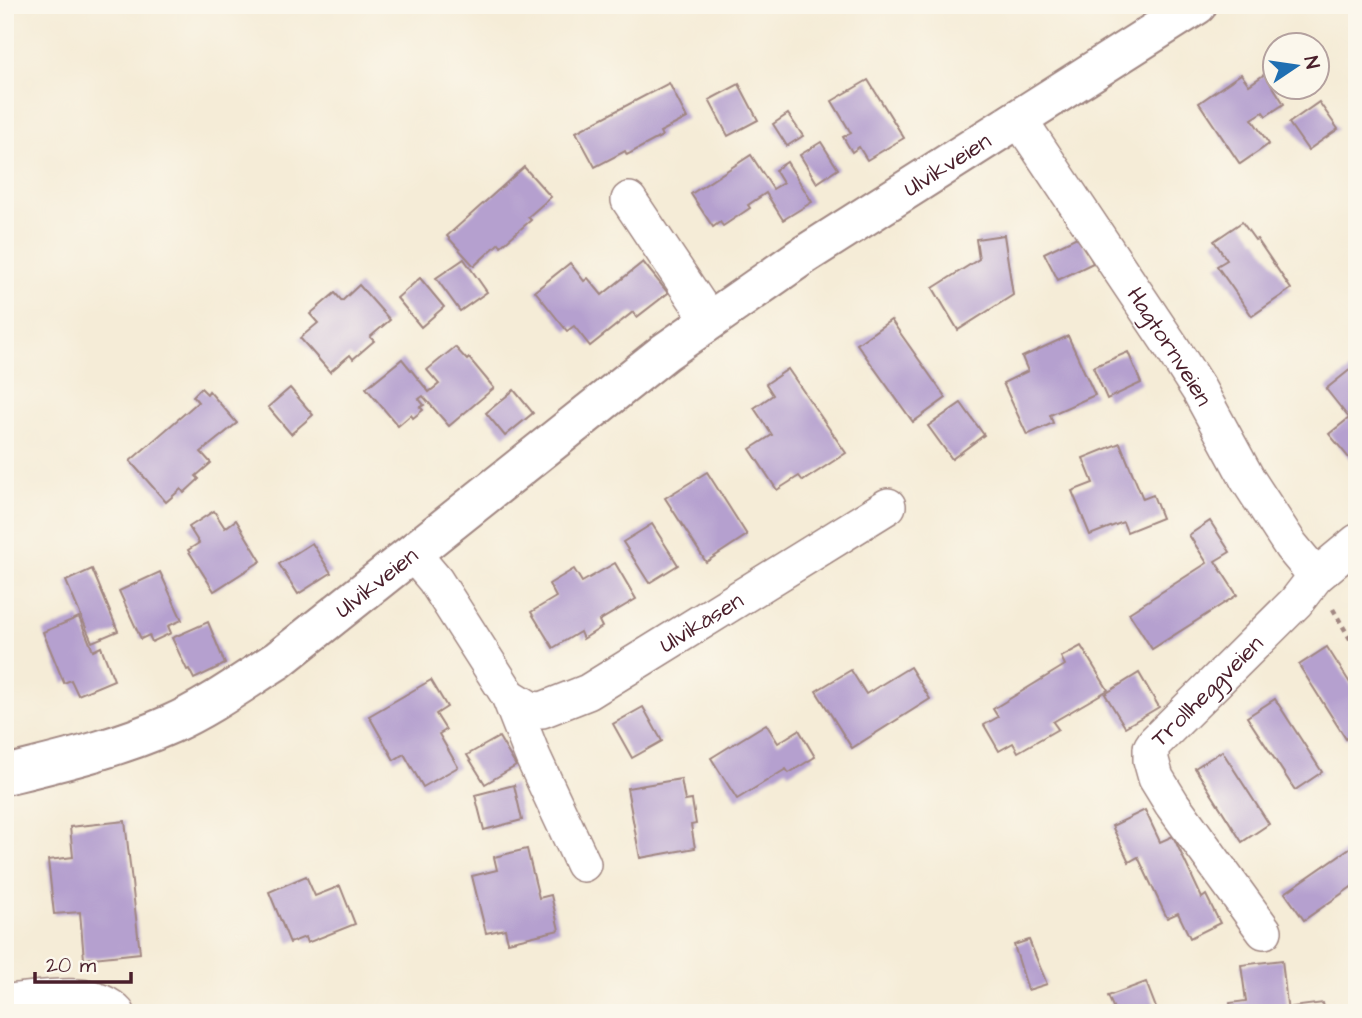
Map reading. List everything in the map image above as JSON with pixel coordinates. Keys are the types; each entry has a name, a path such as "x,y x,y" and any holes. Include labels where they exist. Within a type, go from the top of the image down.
{"street":[{"name":"Ulvikveien","path":"5,775 77,758 173,723 208,705 278,660 665,352 801,257 1189,8"},
{"name":"Hagtornveien","path":"1019,119 1192,379 1248,480 1292,546 1316,576"},
{"path":"629,200 710,321"},
{"name":"Ulvikåsen","path":"509,696 530,709 542,710 588,692 888,506"},
{"name":"Trollheggveien","path":"1264,931 1167,796 1156,778 1152,748 1296,603 1316,576 1357,542"},
{"path":"413,554 435,579 509,696 533,757 583,864"},
{"path":"5,1002 78,996 94,998 111,1005 117,1013"}],"path":[{"path":"1316,576 1357,651"}],"building":[{"path":"1241,74 1249,85 1260,77 1260,102 1284,104 1266,116 1263,112 1252,119 1269,144 1240,164 1199,103"},
{"path":"868,80 904,138 867,160 859,147 852,152 843,137 851,133 832,101"},
{"path":"669,83 687,118 660,132 662,136 627,155 625,151 595,167 576,132"},
{"path":"739,84 758,120 728,136 709,100"},
{"path":"1319,102 1338,129 1308,150 1289,123"},
{"path":"788,114 803,136 787,146 773,124"},
{"path":"821,142 838,169 817,183 800,155"},
{"path":"751,155 773,189 783,183 775,170 787,162 812,202 783,220 766,193 748,205 750,208 723,226 720,222 713,227 691,194"},
{"path":"524,167 551,197 528,217 531,220 501,246 499,243 474,266 447,236"},
{"path":"1242,222 1291,289 1252,316 1217,266 1227,260 1214,241"},
{"path":"1004,235 1013,295 958,330 933,288 979,259 976,239"},
{"path":"1079,236 1093,263 1058,280 1044,253"},
{"path":"464,259 487,292 460,311 436,278"},
{"path":"643,262 668,293 637,317 633,312 590,346 574,326 567,331 535,291 570,263 584,281 588,278 602,295"},
{"path":"420,278 444,307 421,327 397,298"},
{"path":"359,285 390,320 370,337 374,341 353,359 350,355 330,372 300,338 318,323 310,314 335,293 342,301"},
{"path":"891,320 946,398 913,422 857,344"},
{"path":"1068,336 1095,395 1050,415 1053,423 1027,435 1003,383 1028,371 1022,357"},
{"path":"455,347 467,360 469,358 494,388 449,426 423,396 419,399 424,405 420,407 423,410 413,418 411,415 398,426 366,388 402,359 429,392 439,384 427,370"},
{"path":"1128,352 1141,383 1107,399 1093,367"},
{"path":"1357,364 1357,462 1354,464 1329,434 1349,418 1326,389"},
{"path":"788,369 846,453 803,481 799,476 777,490 750,449 772,435 754,408 773,395 766,384"},
{"path":"201,388 207,394 209,391 237,423 201,452 211,463 196,476 199,479 184,493 181,489 166,502 130,461 198,402 193,396"},
{"path":"290,388 313,415 291,434 268,407"},
{"path":"514,390 533,413 505,436 486,413"},
{"path":"961,403 984,435 952,459 928,426"},
{"path":"1120,443 1143,499 1153,495 1162,518 1127,532 1123,522 1090,535 1072,491 1093,483 1083,458"},
{"path":"707,472 747,535 706,562 665,498"},
{"path":"214,511 225,528 236,520 261,561 214,591 188,550 199,543 189,527"},
{"path":"1210,521 1230,552 1215,561 1237,595 1152,649 1129,613 1207,563 1189,535"},
{"path":"652,524 678,565 649,583 623,542"},
{"path":"312,543 331,573 298,594 279,564"},
{"path":"615,563 636,599 599,621 602,627 583,639 580,632 553,648 531,612 556,597 549,584 574,569 582,582"},
{"path":"92,569 118,631 92,642 66,581"},
{"path":"160,572 182,620 168,626 171,633 152,642 149,635 141,639 119,591"},
{"path":"79,617 93,651 101,647 114,680 78,695 71,680 64,683 43,632"},
{"path":"208,622 225,664 194,679 172,638"},
{"path":"1081,646 1108,690 1053,722 1058,729 1018,752 1013,743 999,751 984,725 998,717 993,709 1065,665 1061,657"},
{"path":"1327,647 1357,694 1357,732 1346,739 1299,665"},
{"path":"910,667 930,699 852,748 816,691 851,670 866,694"},
{"path":"1139,673 1159,707 1125,727 1105,694"},
{"path":"431,680 447,707 436,714 446,730 439,734 458,767 423,787 404,754 394,760 369,716"},
{"path":"1275,699 1322,772 1295,790 1247,717"},
{"path":"643,707 662,741 632,758 613,724"},
{"path":"766,724 778,743 799,730 815,757 789,773 786,769 737,799 711,758"},
{"path":"499,737 516,766 485,784 467,755"},
{"path":"1222,751 1269,824 1242,842 1195,768"},
{"path":"681,779 685,801 692,800 696,824 691,825 695,848 640,858 627,788"},
{"path":"514,785 522,820 484,830 475,795"},
{"path":"1145,810 1160,842 1173,836 1202,898 1206,895 1220,923 1190,938 1178,913 1167,918 1138,857 1129,862 1112,826"},
{"path":"125,821 140,953 84,959 80,912 54,914 48,860 73,857 70,827"},
{"path":"1357,843 1357,883 1304,920 1285,893"},
{"path":"527,849 539,898 551,895 559,930 508,942 505,929 486,933 472,876 497,870 494,857"},
{"path":"306,876 315,896 340,886 355,924 307,943 305,937 290,943 269,892"},
{"path":"1029,940 1047,984 1028,990 1014,945"},
{"path":"1282,960 1288,1013 1231,1013 1230,1003 1246,1001 1241,965"},
{"path":"1146,982 1158,1013 1104,1013 1114,1009 1108,996"},
{"path":"1323,1003 1325,1013 1293,1013 1292,1007"}]}
